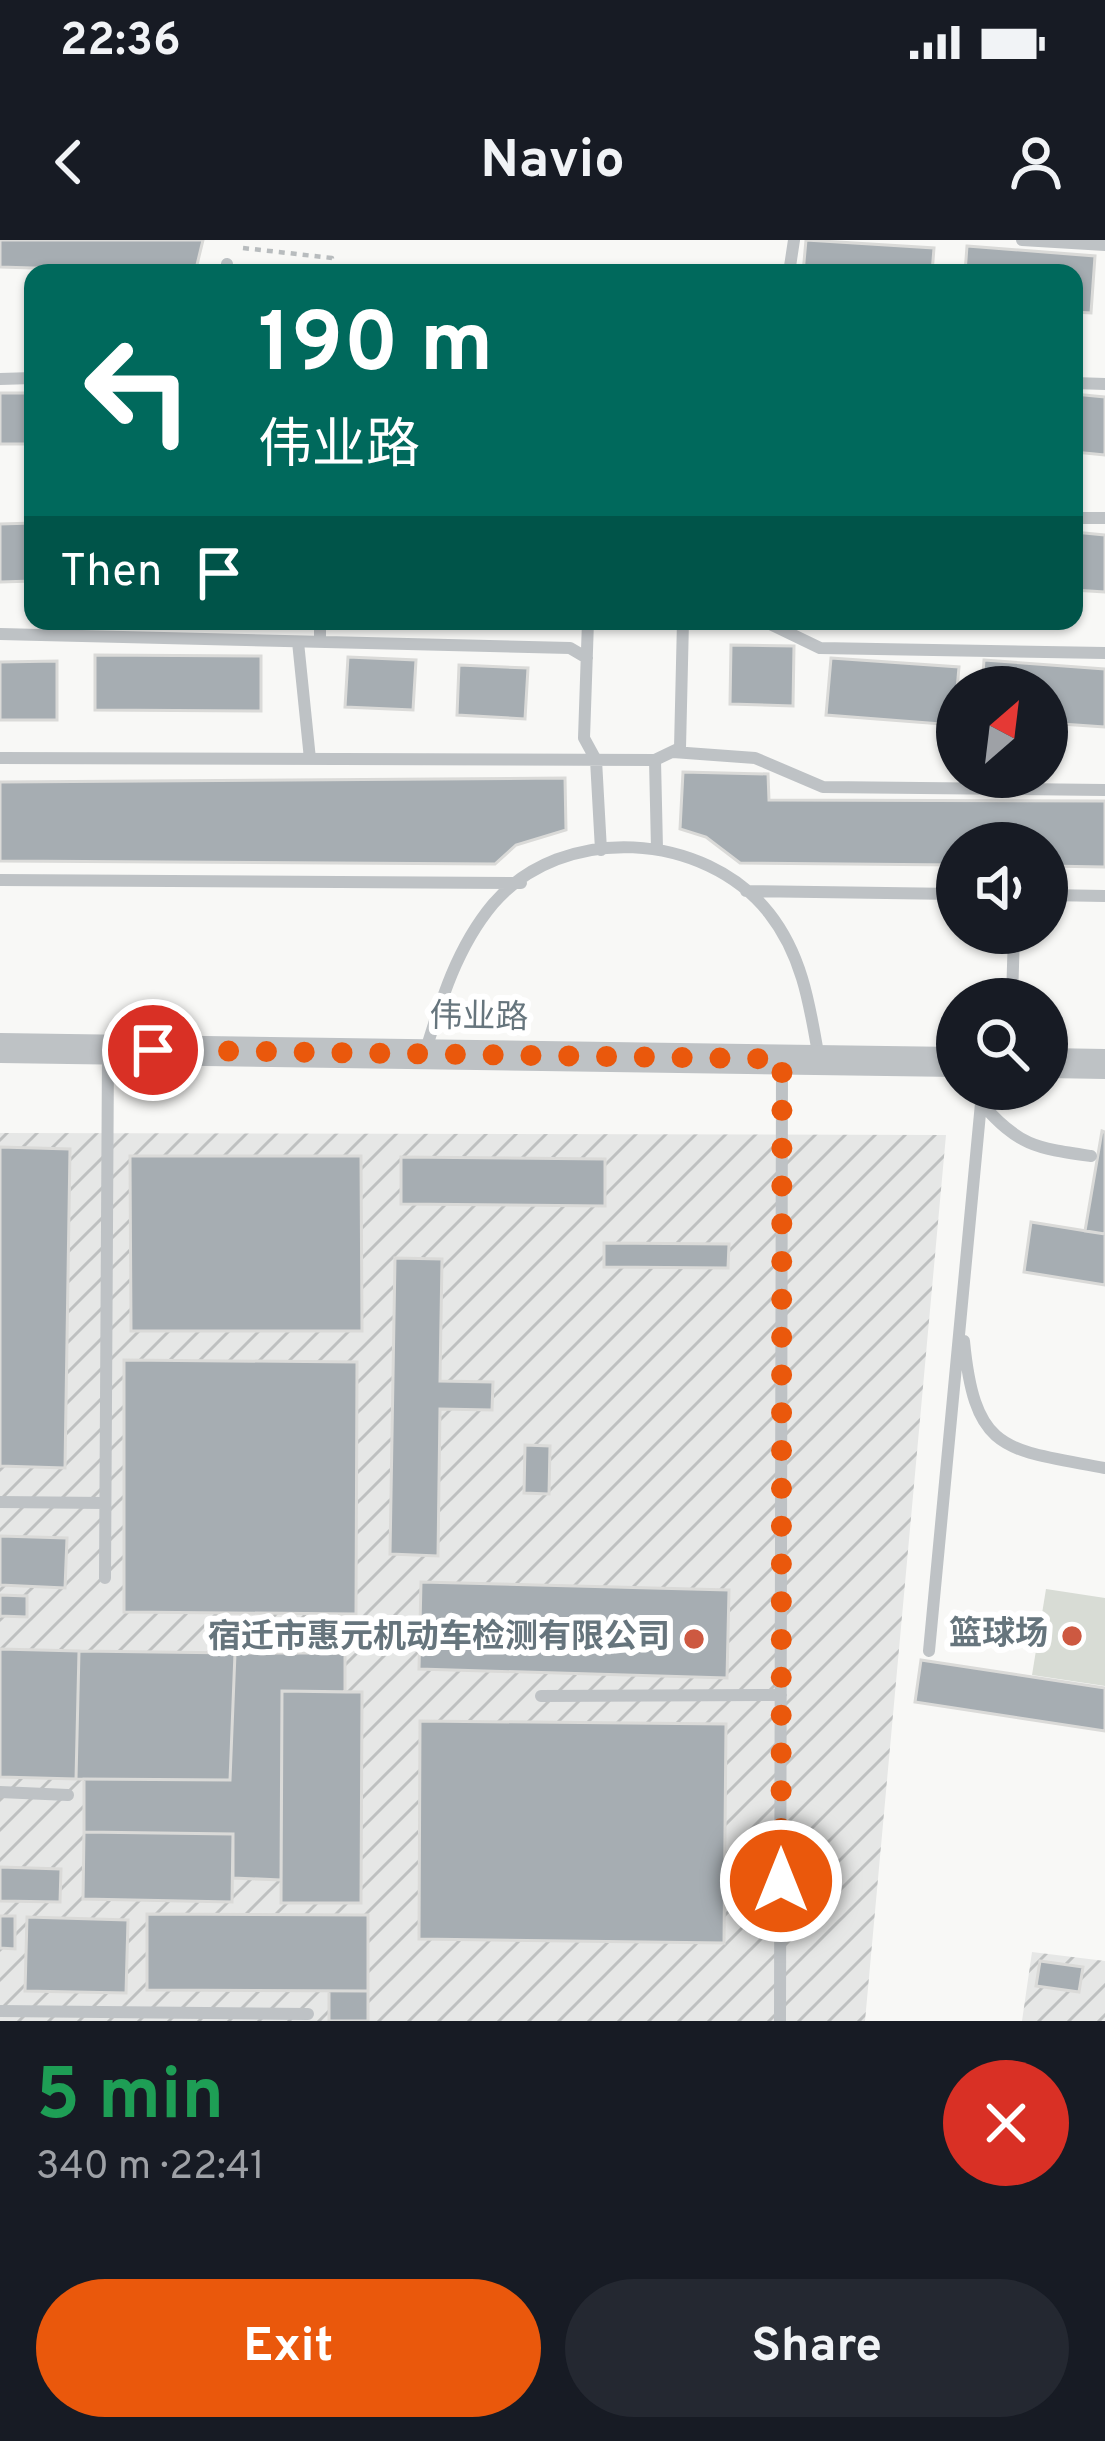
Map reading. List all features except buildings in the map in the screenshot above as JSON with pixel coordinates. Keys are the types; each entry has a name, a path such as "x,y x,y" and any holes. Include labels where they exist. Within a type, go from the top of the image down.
{"street":[{"name":"伟业路","path":"0,1048 936,1062"},
{"path":"1068,1063 1105,1064"}],"lane":[{"path":"1022,240 1105,244"},
{"path":"320,630 320,642"},
{"path":"588,630 584,738 596,760 601,850"},
{"path":"0,758 656,760 680,748 683,630"},
{"path":"783,630 820,647 1105,653"},
{"path":"0,634 570,648 586,658"},
{"path":"298,642 310,759"},
{"path":"672,752 755,758 823,787 1105,790"},
{"path":"656,760 657,849"},
{"path":"424,1054 445,989 468,940 496,901 542,868 601,850 657,849 695,856 770,914 803,972 819,1060"},
{"path":"0,880 521,883"},
{"path":"746,891 936,894"},
{"path":"1068,896 1105,896"},
{"path":"105,1578 107,1049"},
{"path":"780,2021 782,1059"},
{"path":"929,1651 980,1110"},
{"path":"991,1110 1008,1134 1032,1148 1090,1156"},
{"path":"962,1310 968,1381 975,1408 993,1437 1020,1452 1105,1468"},
{"path":"0,1502 105,1502"},
{"path":"541,1696 781,1695"},
{"path":"0,1792 68,1796"},
{"path":"0,2011 308,2014"}],"path":[{"path":"231,247 332,259 332,264"}],"shaded area":[{"path":"0,1133 946,1135 865,2021 0,2021"},
{"name":"篮球场","path":"1046,1589 1105,1598 1105,1686 1032,1675"},
{"path":"1032,1952 1105,1961 1105,2021 1022,2021"}],"place":[{"name":"篮球场","path":"1072,1636"},
{"name":"宿迁市惠元机动车检测有限公司","path":"694,1639"}],"route":[{"path":"153,1050 782,1059 781,1881"}]}
